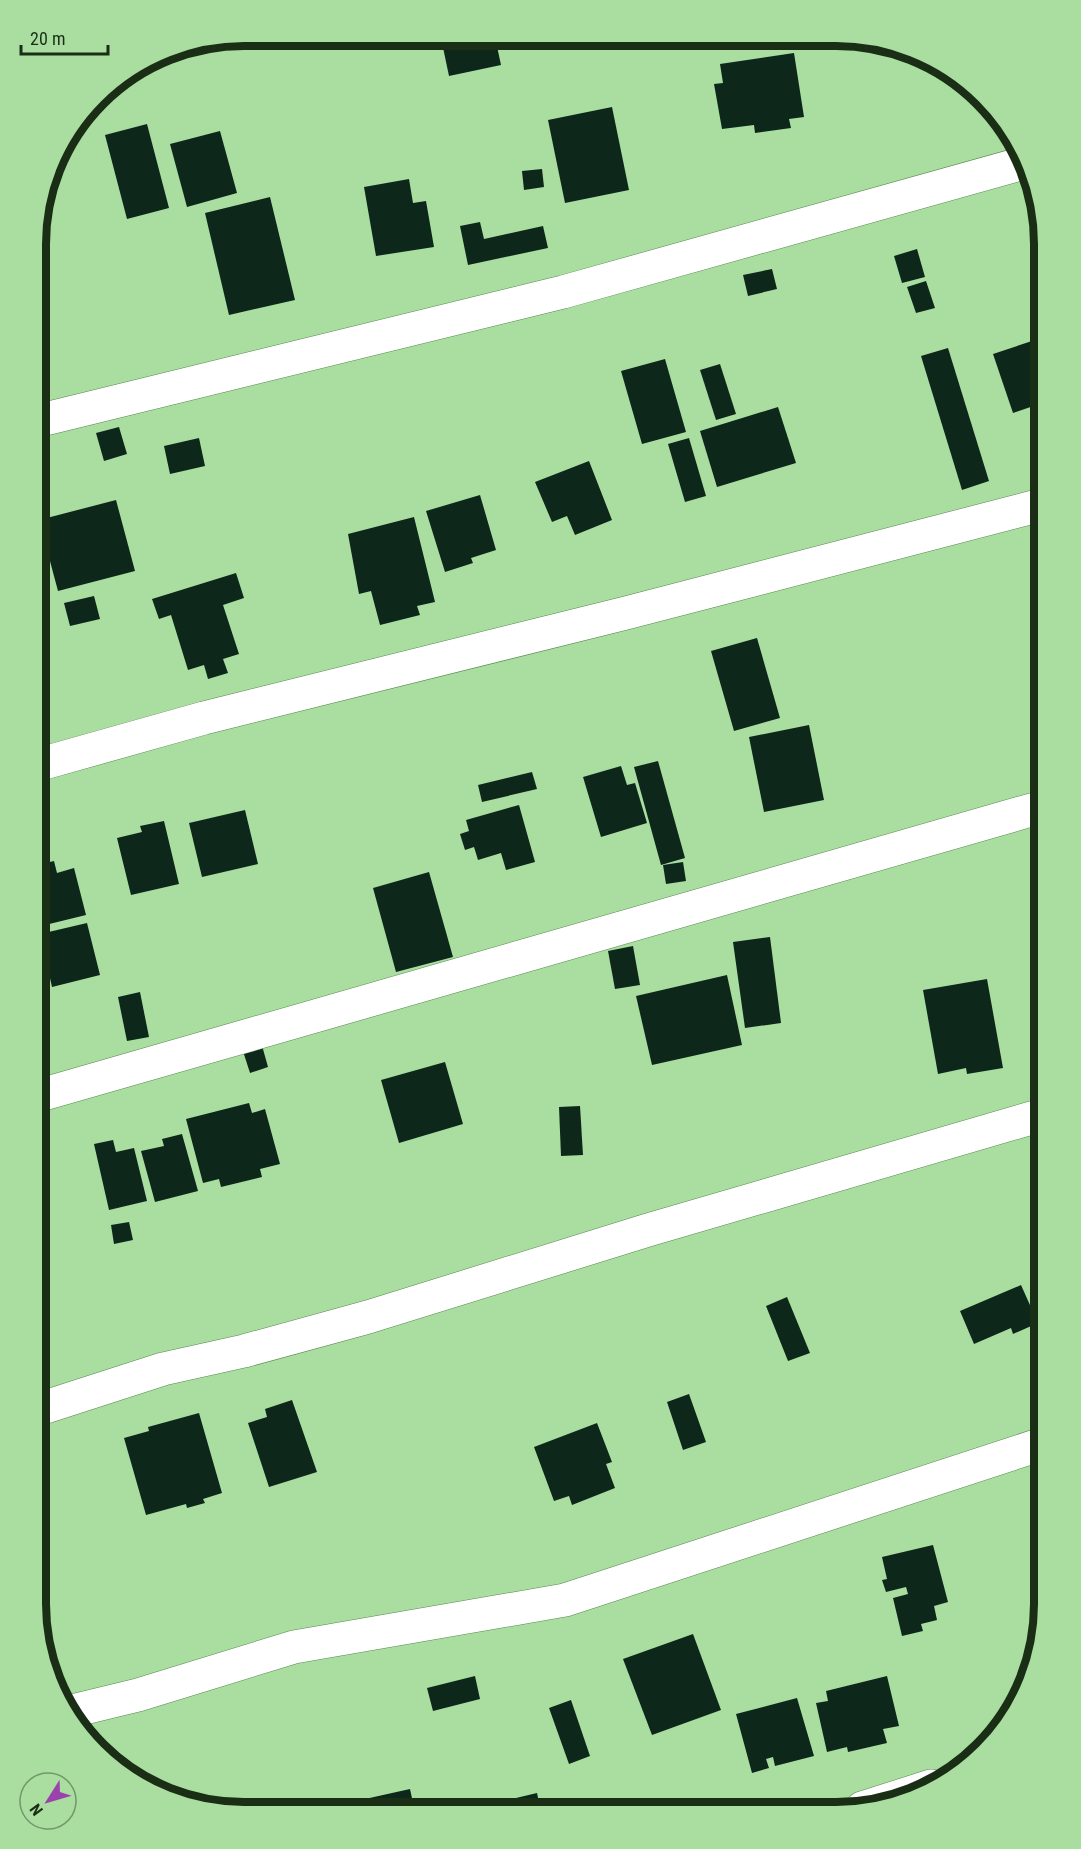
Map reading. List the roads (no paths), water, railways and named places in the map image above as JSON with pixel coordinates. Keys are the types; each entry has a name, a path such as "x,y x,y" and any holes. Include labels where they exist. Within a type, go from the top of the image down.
{"street":[{"path":"46,419 563,292 1017,165"},
{"path":"46,762 204,718 637,610 1034,507"},
{"path":"46,1093 1034,809"},
{"path":"46,1407 163,1369 244,1351 368,1317 648,1230 1034,1117"},
{"path":"77,1710 148,1692 294,1647 565,1600 1034,1447"}]}
